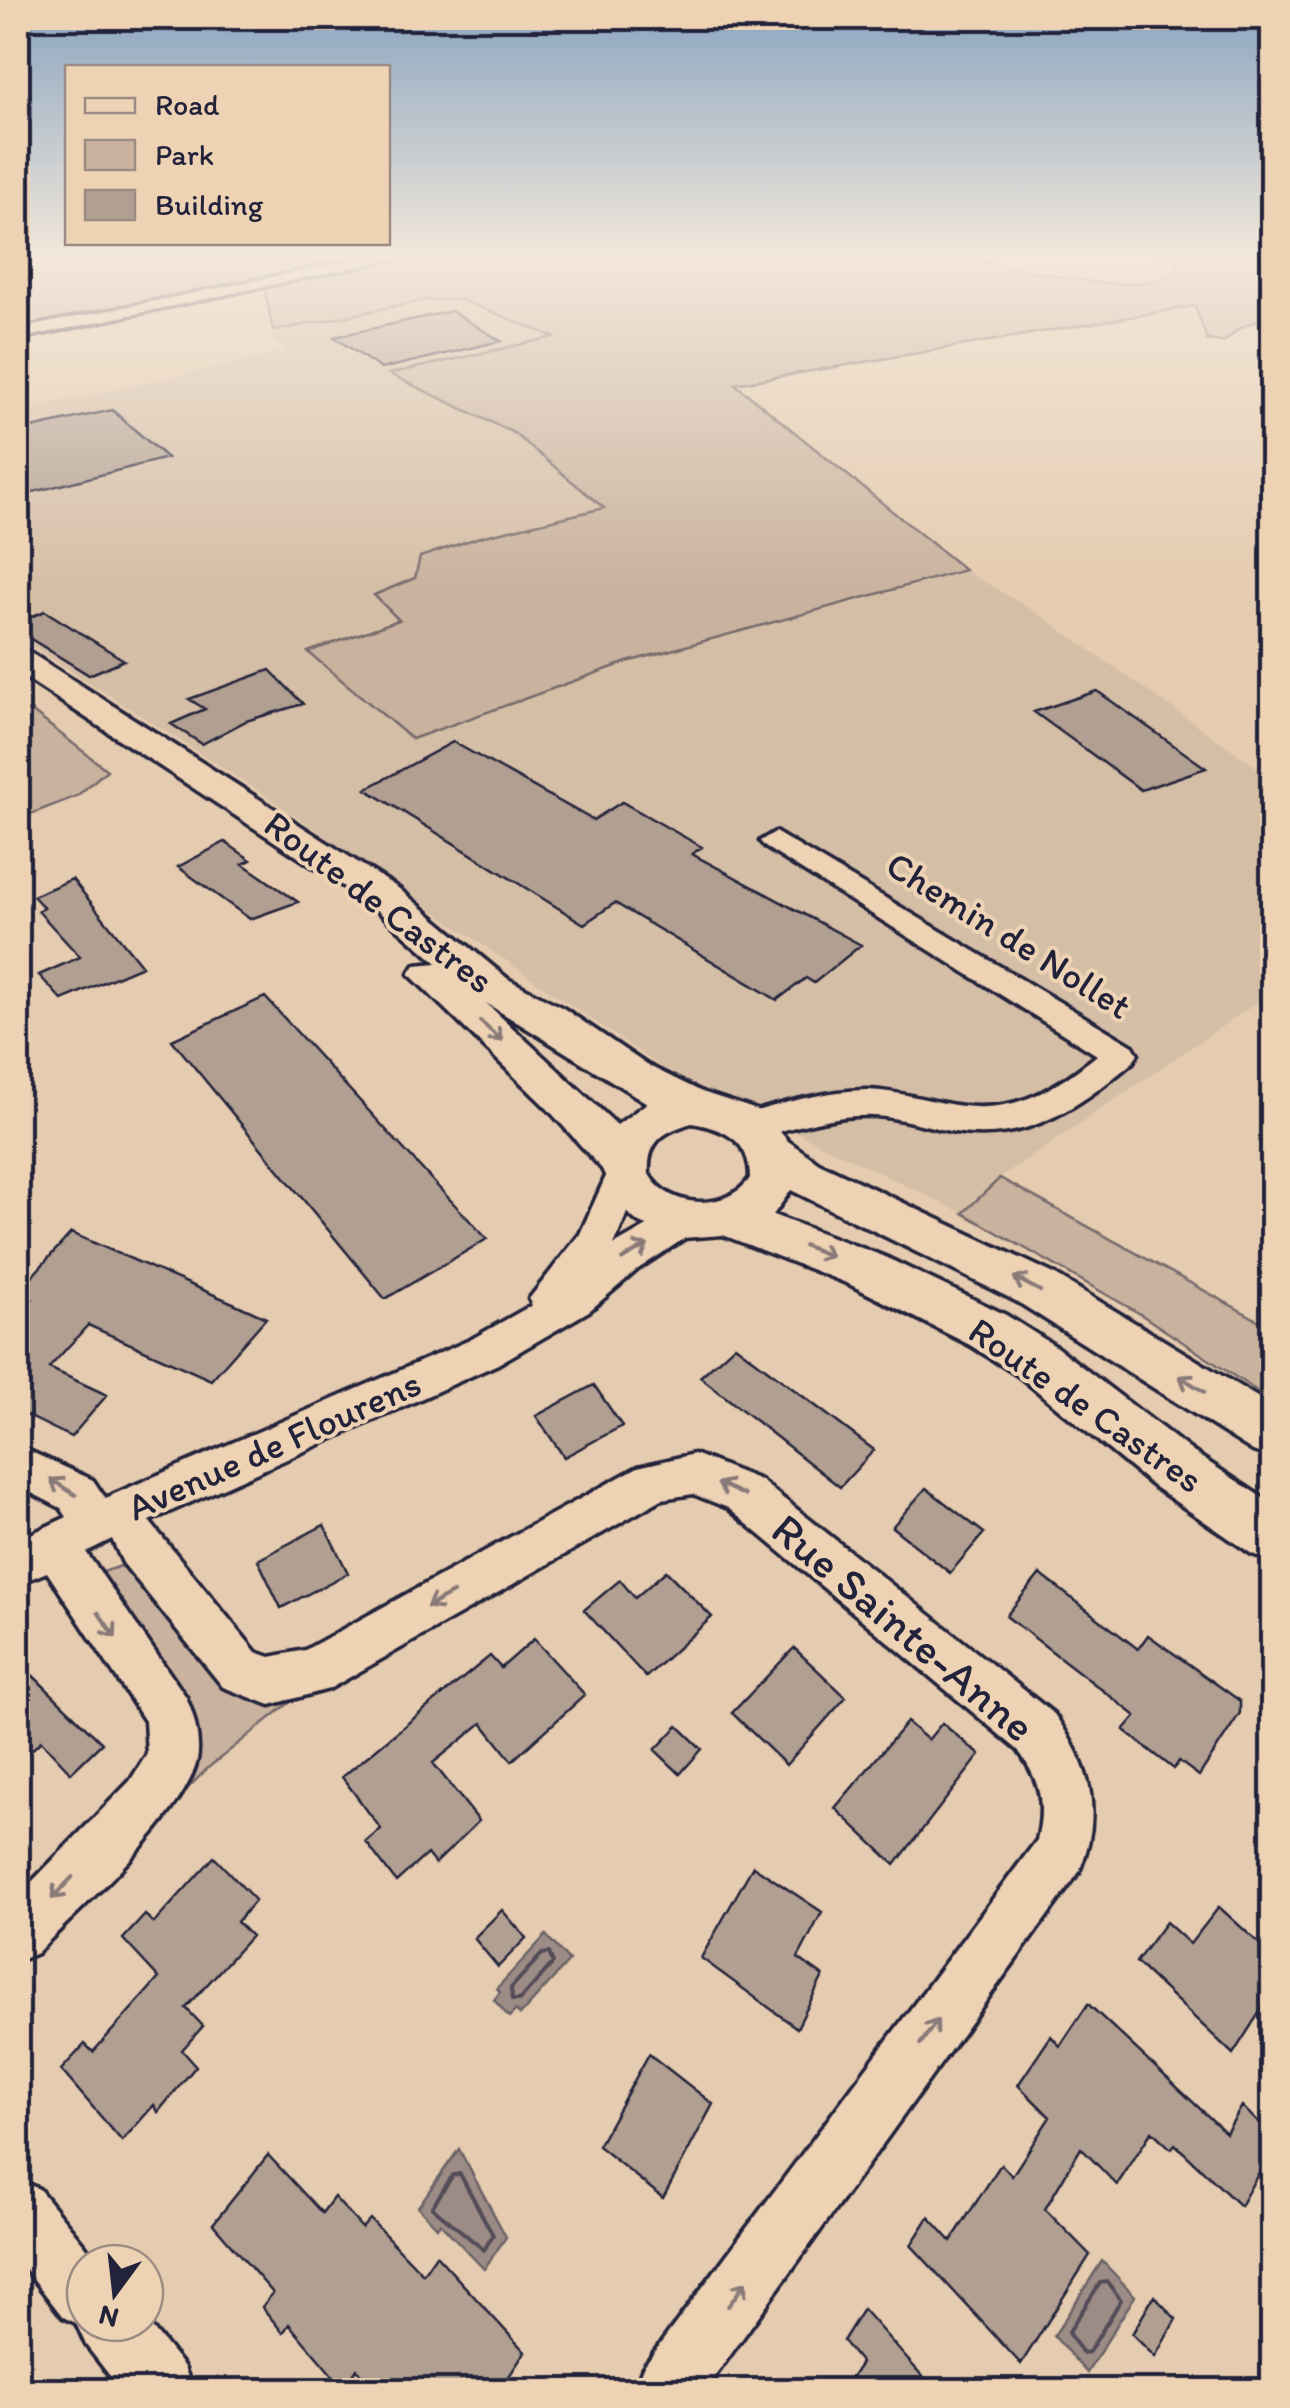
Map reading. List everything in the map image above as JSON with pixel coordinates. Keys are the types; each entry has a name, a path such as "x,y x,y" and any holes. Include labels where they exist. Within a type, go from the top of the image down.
{"main road":[{"name":"Route de Castres","path":"18,660 384,896 493,989 548,1018 632,1076 692,1107"},
{"name":"Route de Castres","path":"18,686 353,905 542,1076 623,1168"},
{"path":"692,1107 725,1111 763,1140 773,1176 762,1196 706,1218 652,1208 623,1168 628,1140 644,1123 666,1112 692,1107"},
{"name":"Route de Castres","path":"763,1140 804,1175 1036,1288 1272,1434"},
{"name":"Route de Castres","path":"706,1218 882,1276 988,1330 1037,1361 1173,1469 1272,1534"}],"street":[{"name":"Chemin de Nollet","path":"763,1140 858,1103 910,1107 960,1120 1000,1122 1030,1116 1056,1106 1121,1054 775,841"},
{"name":"Avenue de Flourens","path":"528,1324 596,1242 623,1168"},
{"name":"Avenue de Flourens","path":"56,1541 484,1352 576,1300 624,1258 706,1218"},
{"path":"18,1466 77,1494 56,1541 169,1714 173,1760 148,1799 18,1934"},
{"name":"Rue Sainte-Anne","path":"56,1541 139,1548 240,1670 270,1681 312,1672 654,1482 694,1474 744,1494 1036,1732 1063,1770 1072,1810 1060,1853 666,2390"},
{"path":"18,2210 65,2270"},
{"path":"124,2343 162,2390"}],"shaded area":[{"path":"214,367 424,367 391,375 514,433 605,509 480,537 415,578 400,620 309,651 413,739 627,662 965,570 1040,615 1272,778 1272,992 1000,1178 963,1213 661,1067 262,793 18,637 18,411"}],"green space":[{"path":"419,367 833,367 735,384 965,570 627,662 412,739 308,652 399,620 374,595 415,578 420,557 480,537 604,508 514,433 389,374"},
{"path":"30,710 107,770 77,796 18,819 18,715"},
{"path":"1000,1178 1272,1328 1272,1401 1137,1312 963,1213"},
{"path":"121,1566 298,1696 209,1767 179,1797 98,1583 103,1572"}],"water":[{"path":"546,1935 569,1961 520,2015 516,2010 509,2017 494,2000 500,1992 497,1988"},
{"path":"459,2149 506,2237 484,2269 440,2223 437,2227 418,2207"},
{"path":"1102,2261 1135,2296 1087,2373 1054,2336"}],"building":[{"path":"112,410 167,458 18,496 18,431"},
{"path":"45,611 124,660 89,675 18,631 18,622"},
{"path":"270,670 303,704 246,721 202,744 171,724 205,709 189,699"},
{"path":"1097,691 1206,768 1141,790 1034,712"},
{"path":"453,742 593,820 622,802 702,847 692,854 861,945 814,983 806,978 777,1000 615,903 584,924 366,789"},
{"path":"225,842 251,860 243,864 298,902 250,919 178,867"},
{"path":"72,879 142,966 62,1000 39,975 80,957 38,911 44,908 33,896"},
{"path":"265,997 487,1239 385,1299 172,1040"},
{"path":"71,1233 266,1318 211,1380 88,1325 49,1368 107,1395 71,1437 18,1411 18,1314 32,1299 18,1292"},
{"path":"735,1345 874,1450 840,1487 700,1377"},
{"path":"594,1385 622,1426 564,1457 536,1416"},
{"path":"926,1488 984,1533 950,1573 892,1527"},
{"path":"324,1525 348,1573 281,1608 258,1560"},
{"path":"666,1571 712,1617 646,1677 584,1610 620,1580 635,1598"},
{"path":"1040,1574 1138,1649 1148,1635 1240,1701 1240,1713 1199,1776 1179,1761 1174,1769 1124,1730 1136,1716 1006,1616"},
{"path":"534,1639 585,1695 512,1761 482,1723 433,1763 479,1821 435,1864 427,1854 396,1882 366,1842 381,1829 342,1777 490,1656 501,1668"},
{"path":"794,1648 846,1697 786,1765 732,1713"},
{"path":"18,1661 102,1743 71,1773 41,1741 18,1763"},
{"path":"907,1722 928,1740 942,1723 980,1755 895,1865 835,1808"},
{"path":"678,1726 702,1749 680,1774 655,1750"},
{"path":"214,1857 255,1900 237,1922 251,1936 186,2008 203,2026 182,2050 196,2066 158,2112 154,2105 122,2141 61,2070 85,2044 93,2052 159,1978 123,1939 145,1915 154,1923"},
{"path":"753,1866 822,1912 798,1958 823,1976 797,2028 701,1958"},
{"path":"1219,1907 1272,1955 1272,1993 1233,2054 1136,1962 1166,1922 1190,1944"},
{"path":"502,1910 526,1938 498,1967 474,1938"},
{"path":"1088,2004 1226,2133 1242,2106 1272,2137 1272,2149 1240,2206 1175,2144 1171,2149 1152,2131 1117,2185 1081,2148 1045,2209 1090,2255 1021,2364 911,2245 929,2217 951,2241 1001,2164 1012,2176 1050,2117 1018,2085 1051,2036 1060,2046"},
{"path":"649,2054 713,2104 663,2198 598,2146"},
{"path":"268,2155 322,2213 334,2197 362,2228 370,2219 423,2274 436,2255 525,2352 500,2390 376,2390 357,2369 344,2389 289,2324 283,2333 262,2307 273,2293 213,2224"},
{"path":"1154,2296 1176,2319 1155,2357 1132,2334"},
{"path":"863,2309 935,2390 843,2390 861,2363 843,2341"}]}
